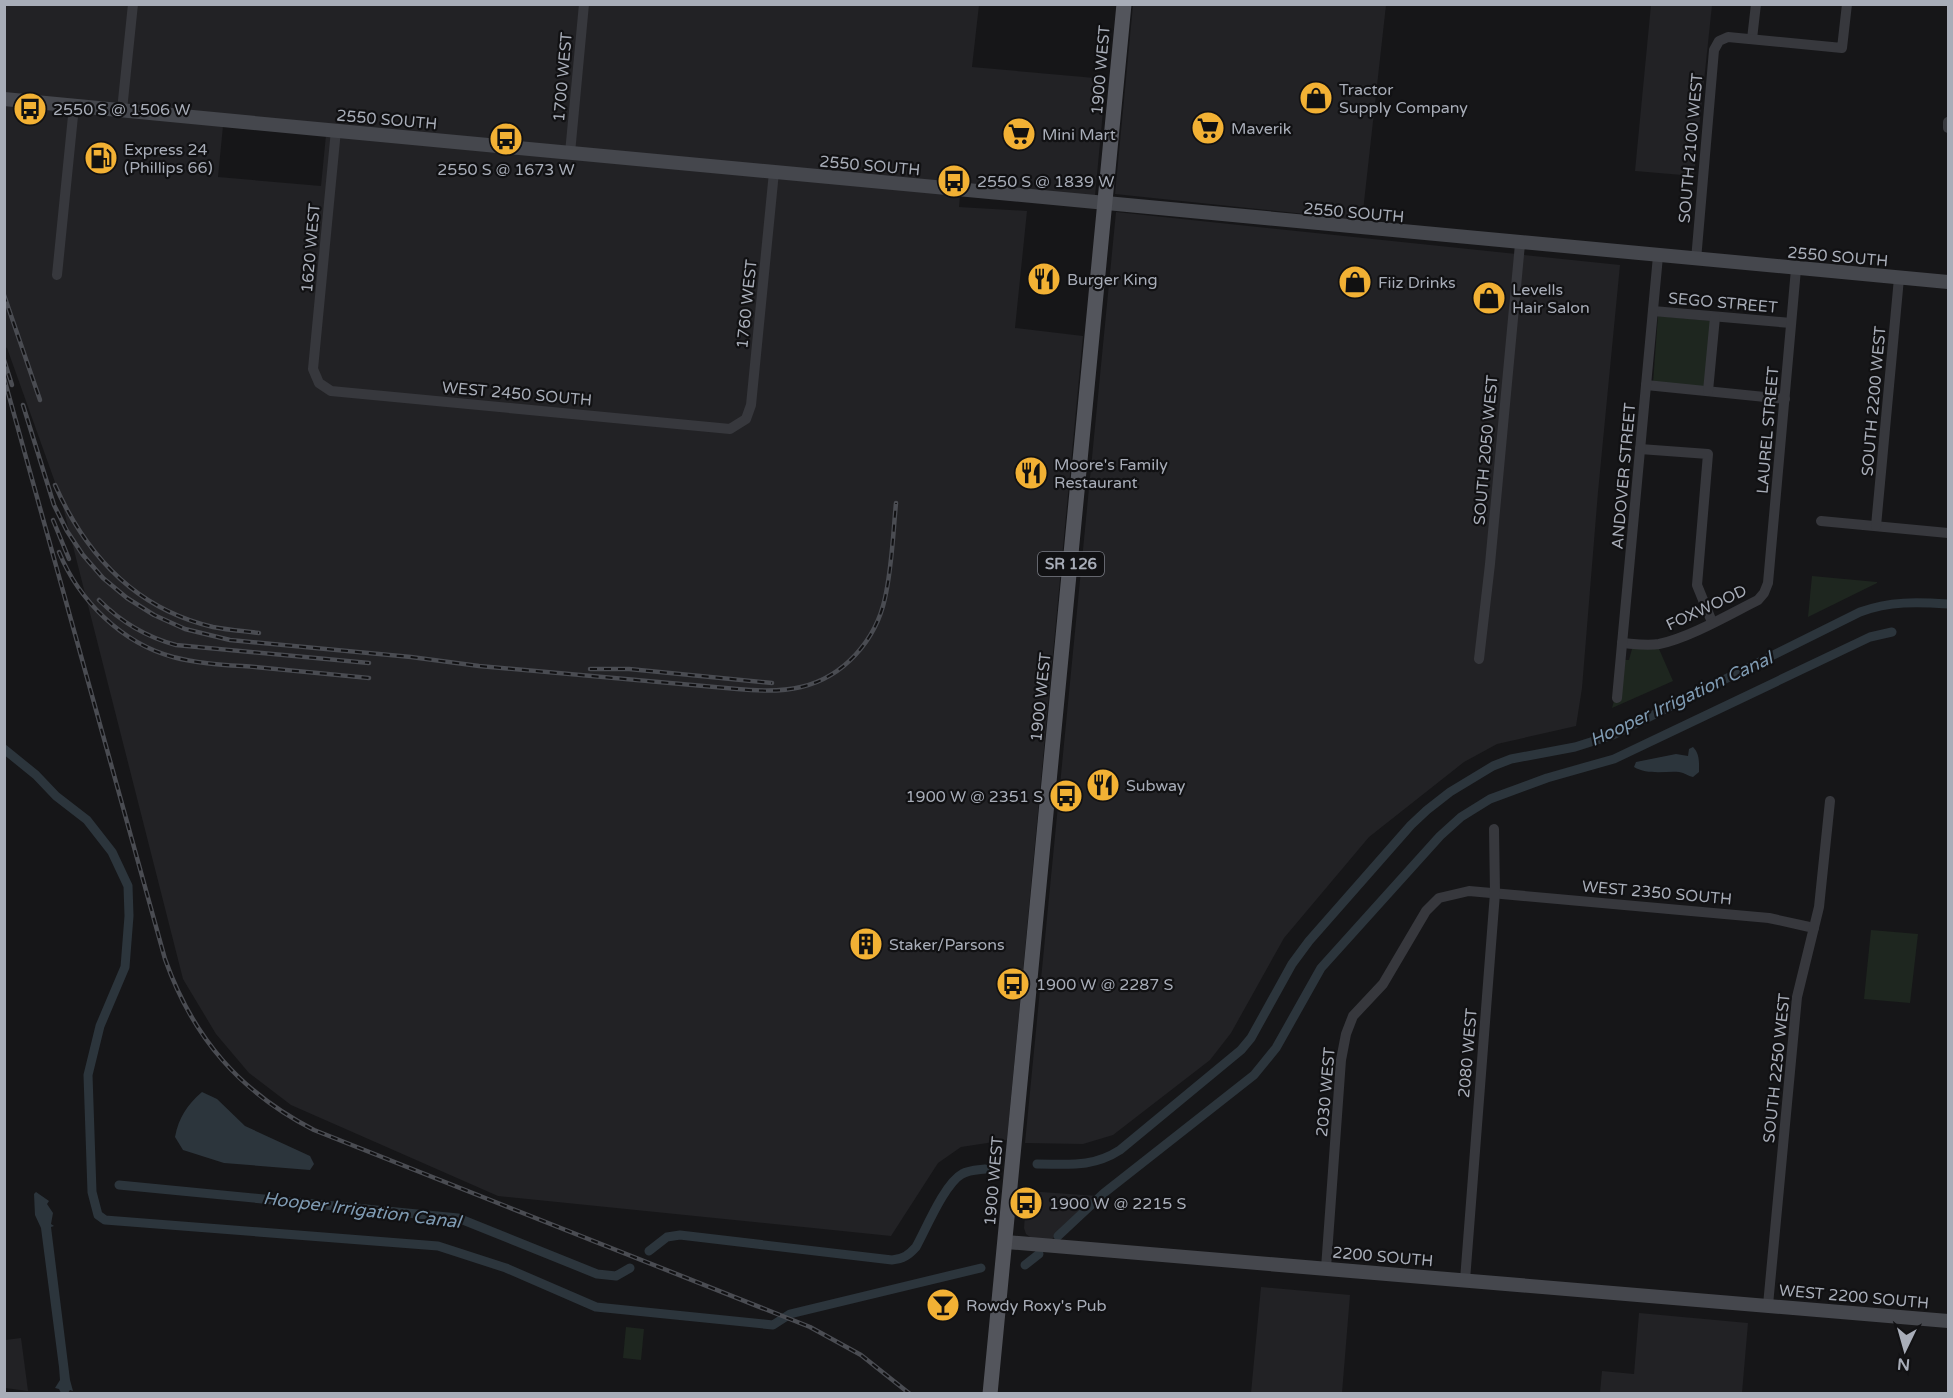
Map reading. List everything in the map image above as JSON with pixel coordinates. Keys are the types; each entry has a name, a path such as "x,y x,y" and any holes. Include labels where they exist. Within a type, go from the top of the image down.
{"main road":[{"name":"1900 WEST","path":"990,1394 1124,4"}],"street":[{"path":"122,110 134,4"},
{"name":"1700 WEST","path":"570,153 584,4"},
{"path":"1756,4 1752,39 1842,48 1847,4"},
{"name":"SOUTH 2100 WEST","path":"1696,260 1714,50 1719,41 1728,37 1752,39"},
{"name":"2550 SOUTH","path":"4,99 1520,244 1948,282"},
{"path":"57,275 74,106"},
{"path":"1948,122 1948,128"},
{"name":"1620 WEST","path":"313,369 336,130"},
{"name":"1760 WEST","path":"730,429 747,419 751,405 774,172"},
{"name":"SOUTH 2050 WEST","path":"1479,659 1520,244"},
{"name":"ANDOVER STREET","path":"1617,698 1658,256"},
{"name":"LAUREL STREET","path":"1764,593 1768,583 1796,269"},
{"name":"SOUTH 2200 WEST","path":"1876,526 1899,278"},
{"name":"SEGO STREET","path":"1653,311 1791,323"},
{"path":"1708,391 1715,316"},
{"name":"WEST 2450 SOUTH","path":"313,369 319,383 331,391 730,429"},
{"path":"1646,385 1785,399"},
{"path":"1640,449 1708,454 1697,585 1712,622"},
{"path":"1821,521 1948,533"},
{"name":"FOXWOOD","path":"1622,643 1659,644 1676,639 1758,600 1764,593"},
{"name":"SOUTH 2250 WEST","path":"1763,1304 1797,997 1819,907 1830,801"},
{"name":"2080 WEST","path":"1464,1280 1495,893 1494,829"},
{"name":"2030 WEST","path":"1326,1268 1341,1060 1346,1034 1353,1016 1383,984 1426,911 1439,898 1469,891 1495,893"},
{"name":"WEST 2350 SOUTH","path":"1495,893 1769,918 1814,928"},
{"name":"2200 SOUTH","path":"1006,1242 1763,1304"},
{"name":"WEST 2200 SOUTH","path":"1763,1304 1948,1321"}],"shaded area":[{"path":"4,5 979,5 972,67 1106,79 1095,196 961,184 959,207 1027,211 1015,328 1083,336 1007,1140 961,1147 938,1163 891,1236 498,1196 291,1105 249,1073 216,1034 183,979 61,499 5,347","holes":["223,126 326,135 321,186 218,177"]},
{"path":"1133,5 1386,5 1362,220 1115,194"},
{"path":"1651,5 1712,5 1694,176 1635,171"},
{"path":"1116,212 1620,265 1582,688 1576,726 1497,744 1464,762 1369,837 1284,938 1231,1033 1210,1060 1113,1135 1083,1144 1025,1143"},
{"path":"1658,316 1712,321 1706,387 1653,383"},
{"path":"1812,576 1877,582 1877,583 1808,617"},
{"path":"1632,649 1659,649 1673,681 1612,708 1625,660 1629,660"},
{"path":"1693,747 1698,756 1699,772 1693,777 1679,772 1650,772 1634,767 1636,762 1676,754 1688,756 1689,749"},
{"path":"1871,930 1918,934 1910,1003 1864,999"},
{"path":"202,1092 217,1099 245,1126 310,1156 314,1164 310,1170 224,1163 183,1150 175,1137 179,1123 188,1107"},
{"path":"1027,1191 1098,1196 1051,1240 1033,1239 1026,1234 1024,1228"},
{"path":"36,1192 49,1201 47,1204 53,1213 51,1224 54,1226 51,1227 73,1391 70,1390 68,1393 61,1393 55,1388 60,1380 59,1367 41,1228 35,1215 34,1194"},
{"path":"1261,1287 1350,1295 1342,1393 1251,1393"},
{"path":"1639,1313 1748,1323 1742,1393 1600,1393 1602,1371 1634,1374"},
{"path":"626,1327 644,1329 641,1360 623,1358"},
{"path":"21,1338 28,1391 5,1388 5,1340"}],"waterway":[{"name":"Hooper Irrigation Canal","path":"1037,1164 1090,1162 1110,1156 1241,1050 1251,1038 1292,964 1309,941 1411,825 1450,792 1493,766 1511,759 1575,747 1613,735 1860,612 1904,603 1948,604"},
{"path":"1058,1236 1104,1193 1254,1075 1276,1048 1321,968 1440,836 1461,817 1490,799 1547,778 1614,759 1870,637 1892,632"},
{"path":"4,749 36,775 56,796 87,820 112,852 128,886 129,916 125,967 100,1026 88,1075 92,1192 98,1215 105,1220 438,1246 506,1268 596,1307 773,1325 790,1314 981,1268"},
{"name":"Hooper Irrigation Canal","path":"649,1251 667,1237 680,1235 899,1259 916,1247 930,1218 956,1179 967,1172 985,1169"},
{"name":"Hooper Irrigation Canal","path":"119,1185 458,1218 597,1274 616,1276 630,1268"},
{"path":"1025,1265 1039,1254"}],"railway":[{"path":"4,295 40,400"},
{"path":"4,360 12,385"},
{"path":"4,378 165,959 190,1014 222,1060 263,1098 314,1130 810,1327 861,1355 910,1394"},
{"path":"23,405 54,505 83,555 103,578 127,598 154,615 185,629 230,640 411,657 479,666 745,690 793,689 817,682 844,666 866,642 874,628 885,598 891,562 896,503"},
{"path":"55,485 82,534 98,556 137,593 185,619 213,627 259,633"},
{"path":"53,520 69,559"},
{"path":"59,552 78,587 104,618 136,642 154,650 173,657 203,663 369,678"},
{"path":"99,600 134,628 176,645 369,663"},
{"path":"590,669 629,669 772,683"}],"place":[{"name":"Tractor Supply Company","path":"1316,98"},
{"name":"2550 S @ 1506 W","path":"30,109"},
{"name":"Maverik","path":"1208,128"},
{"name":"Mini Mart","path":"1019,134"},
{"name":"2550 S @ 1673 W","path":"506,139"},
{"name":"Express 24 (Phillips 66)","path":"101,158"},
{"name":"2550 S @ 1839 W","path":"954,181"},
{"name":"Burger King","path":"1044,279"},
{"name":"Fiiz Drinks","path":"1355,282"},
{"name":"Levells Hair Salon","path":"1489,298"},
{"name":"Moore's Family Restaurant","path":"1031,473"},
{"name":"Subway","path":"1103,785"},
{"name":"1900 W @ 2351 S","path":"1066,796"},
{"name":"Staker/Parsons","path":"866,944"},
{"name":"1900 W @ 2287 S","path":"1013,984"},
{"name":"1900 W @ 2215 S","path":"1026,1203"},
{"name":"Rowdy Roxy's Pub","path":"943,1305"}]}
